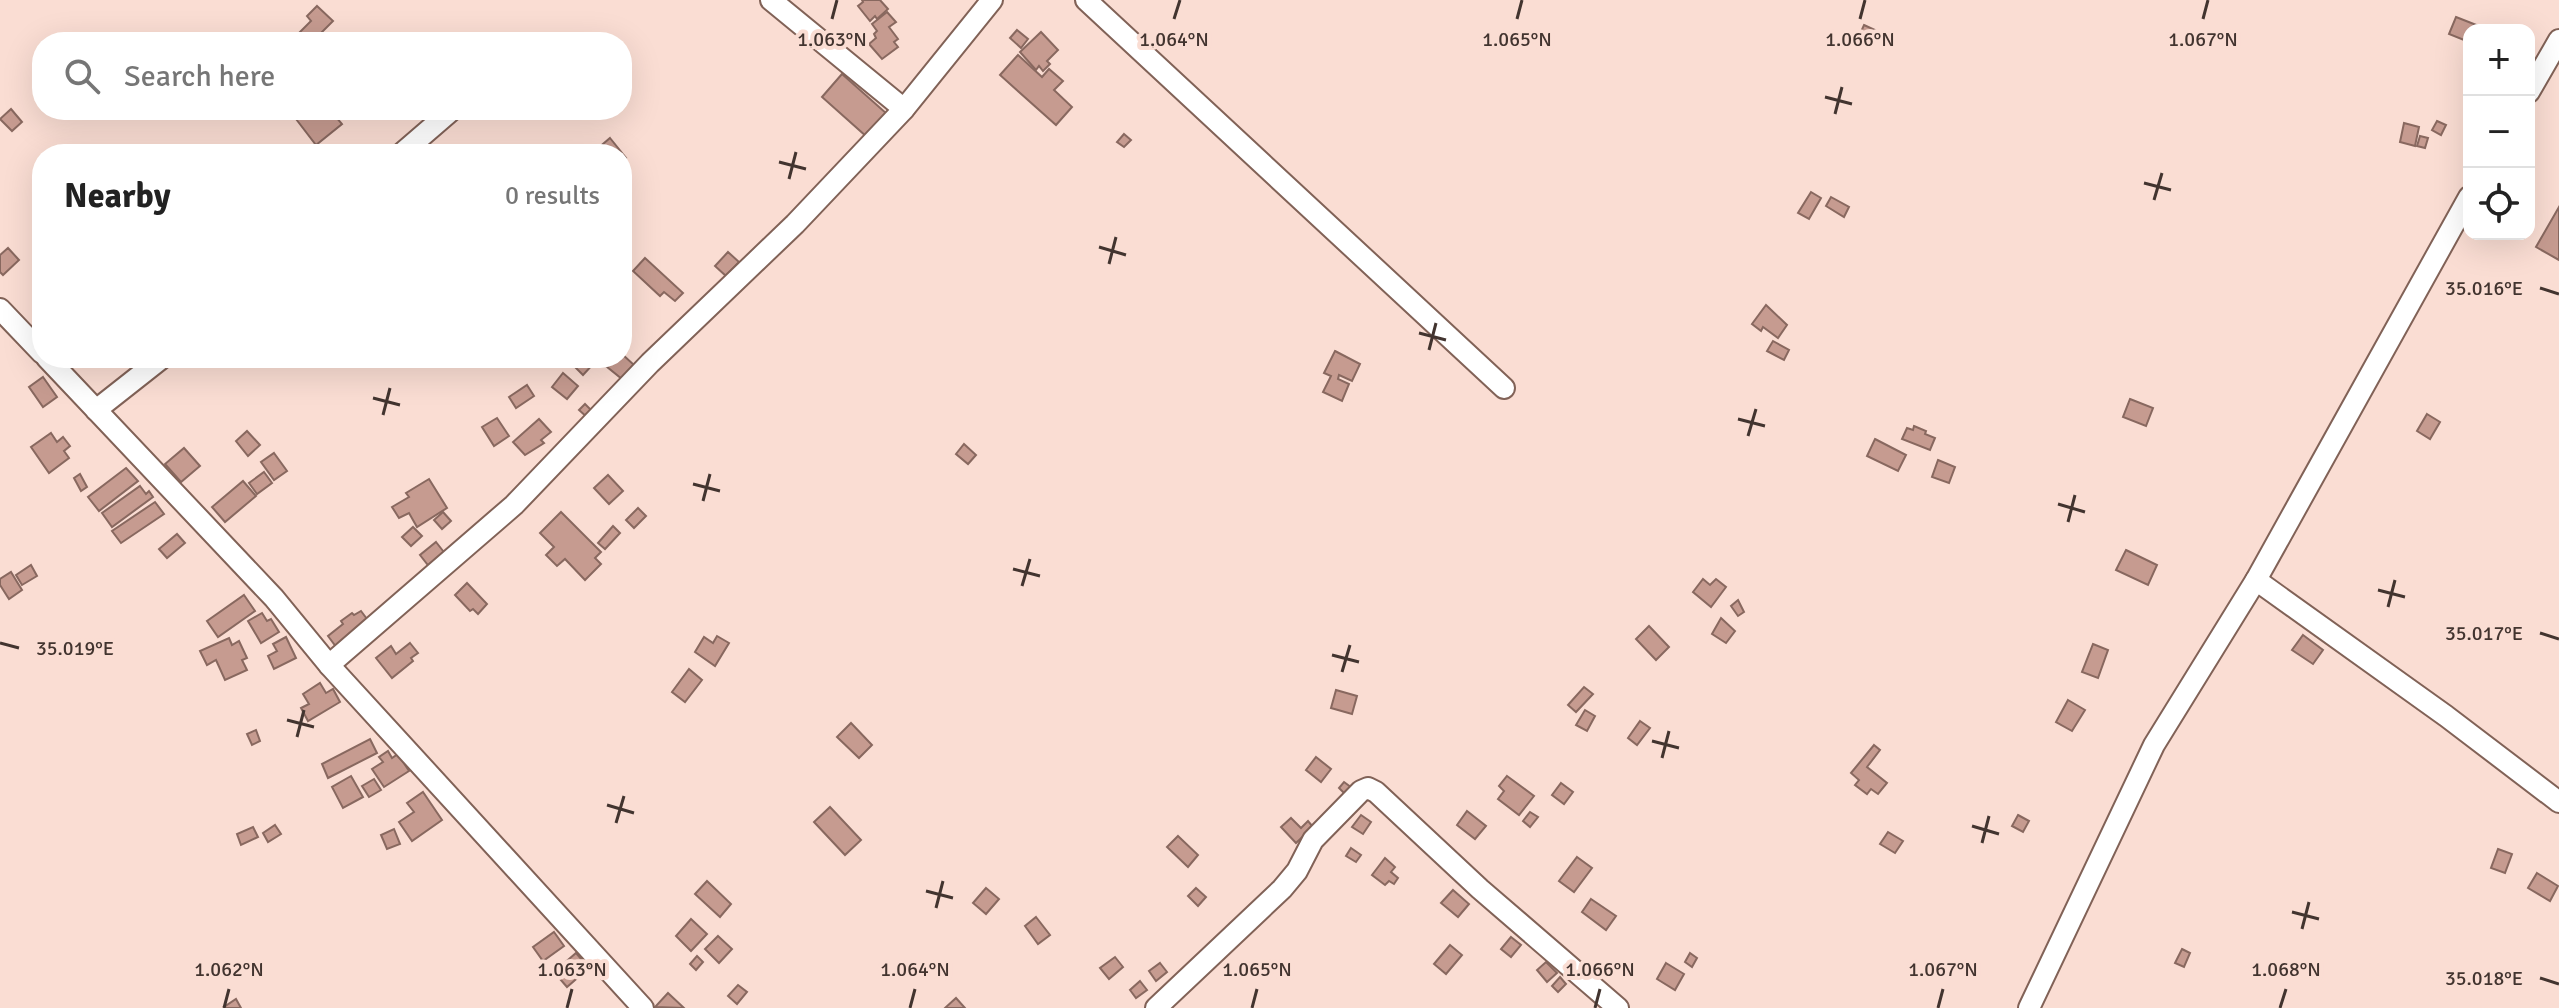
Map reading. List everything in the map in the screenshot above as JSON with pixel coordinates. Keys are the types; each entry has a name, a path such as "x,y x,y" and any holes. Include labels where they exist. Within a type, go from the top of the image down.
{"street":[{"path":"771,0 904,109"},
{"path":"329,665 514,505 650,363 795,224 904,109 992,0"},
{"path":"1086,0 1504,388"},
{"path":"2535,82 2559,40"},
{"path":"413,144 440,120"},
{"path":"2029,1008 2154,745 2256,580 2463,208"},
{"path":"0,309 32,343"},
{"path":"56,368 274,598 329,665 643,1008"},
{"path":"96,410 149,368"},
{"path":"2256,580 2446,716 2559,802"},
{"path":"1156,1008 1282,889 1297,871 1313,840 1361,791 1368,788 1618,1008"}],"building":[{"path":"862,0 880,0 888,9 870,21 858,6"},
{"path":"317,6 333,21 322,32 300,32 311,21 307,16"},
{"path":"887,12 896,22 889,27 898,39 894,42 898,47 882,59 869,44 876,38 874,34 877,31 872,24"},
{"path":"2456,17 2474,24 2463,24 2463,40 2449,34"},
{"path":"1864,25 1875,30 1871,39 1860,34"},
{"path":"1017,30 1028,39 1021,48 1010,38"},
{"path":"1041,32 1058,50 1047,61 1050,64 1043,71 1039,66 1036,70 1020,52"},
{"path":"1018,55 1042,77 1049,69 1063,81 1054,90 1072,107 1056,125 1000,75"},
{"path":"842,74 887,114 867,137 822,97"},
{"path":"11,109 22,122 12,131 0,119"},
{"path":"297,120 339,120 342,124 315,144"},
{"path":"2437,121 2446,125 2441,135 2432,130"},
{"path":"2404,123 2419,127 2415,146 2400,142"},
{"path":"1124,134 1131,140 1124,147 1117,142"},
{"path":"2420,136 2428,138 2425,148 2417,146"},
{"path":"1811,192 1821,198 1809,219 1798,213"},
{"path":"1831,197 1849,207 1844,217 1826,206"},
{"path":"2559,207 2559,260 2536,247"},
{"path":"8,248 19,260 3,275 0,272 0,255"},
{"path":"728,252 739,262 726,276 715,266"},
{"path":"645,258 683,293 675,301 664,292 660,296 633,271"},
{"path":"1766,305 1787,325 1778,338 1763,327 1761,331 1752,324"},
{"path":"1773,341 1789,350 1784,360 1767,351"},
{"path":"1335,351 1360,364 1352,381 1339,375 1338,379 1349,384 1342,401 1323,392 1331,376 1324,373"},
{"path":"576,368 589,368 583,375"},
{"path":"608,368 631,368 622,379"},
{"path":"563,373 578,386 567,399 552,387"},
{"path":"43,377 57,397 43,407 29,387"},
{"path":"527,385 534,396 516,408 509,397"},
{"path":"2130,399 2153,408 2146,426 2123,417"},
{"path":"585,404 593,412 588,418 579,410"},
{"path":"2427,414 2440,422 2430,439 2417,431"},
{"path":"497,418 509,436 494,446 482,427"},
{"path":"539,419 551,432 541,440 544,443 525,455 513,442"},
{"path":"1914,426 1935,438 1930,450 1902,439 1907,428 1913,430"},
{"path":"247,431 260,445 248,456 236,441"},
{"path":"51,433 57,442 63,437 70,446 64,451 69,458 49,473 31,447"},
{"path":"1875,439 1906,455 1898,471 1867,456"},
{"path":"964,444 976,455 968,464 956,454"},
{"path":"184,448 200,466 181,482 165,464"},
{"path":"274,453 287,471 274,480 261,462"},
{"path":"1938,460 1955,467 1949,483 1932,477"},
{"path":"126,468 138,481 99,511 88,497"},
{"path":"264,472 272,483 257,494 249,483"},
{"path":"80,474 87,487 81,491 74,478"},
{"path":"608,475 623,491 609,504 594,488"},
{"path":"429,479 447,508 417,527 409,513 399,518 392,507 409,497 406,493"},
{"path":"243,481 256,496 225,522 212,507"},
{"path":"140,486 153,497 112,527 102,513"},
{"path":"155,502 164,514 121,543 112,531"},
{"path":"638,508 646,516 634,528 626,520"},
{"path":"443,512 451,521 442,529 434,520"},
{"path":"561,512 601,552 595,558 601,564 585,580 565,559 557,566 546,555 554,547 540,533"},
{"path":"613,526 620,533 605,549 598,543"},
{"path":"413,527 422,536 411,546 402,537"},
{"path":"177,534 185,543 167,558 159,549"},
{"path":"436,542 447,556 431,569 420,555"},
{"path":"2126,550 2157,565 2148,585 2116,570"},
{"path":"31,565 37,576 22,585 16,575"},
{"path":"11,572 22,590 9,599 0,585 0,579"},
{"path":"1703,579 1710,585 1716,579 1726,587 1711,607 1693,592"},
{"path":"467,583 487,604 478,614 473,609 470,611 455,595"},
{"path":"244,595 255,611 218,637 207,621"},
{"path":"1738,600 1744,612 1738,616 1731,606"},
{"path":"361,611 370,623 337,648 328,636 343,624 341,621"},
{"path":"262,613 267,621 271,619 279,632 261,643 248,621"},
{"path":"1721,618 1735,631 1726,643 1712,634"},
{"path":"1649,626 1669,647 1656,660 1636,639"},
{"path":"2303,635 2323,650 2313,664 2292,650"},
{"path":"717,636 729,643 715,666 695,652 704,637 713,643"},
{"path":"286,637 296,658 274,669 268,656 277,651 273,644"},
{"path":"229,638 232,645 239,641 247,658 242,660 247,670 225,680 216,660 207,665 200,651"},
{"path":"410,643 418,653 392,678 376,658 391,646 396,654"},
{"path":"2093,644 2108,650 2098,678 2082,672"},
{"path":"689,669 702,680 685,702 672,692"},
{"path":"320,683 326,693 333,689 340,702 308,721 301,708 309,704 303,694"},
{"path":"1584,687 1593,694 1576,712 1568,705"},
{"path":"1336,690 1357,696 1352,714 1331,708"},
{"path":"2068,700 2085,710 2072,731 2056,722"},
{"path":"1585,710 1595,716 1587,731 1576,725"},
{"path":"1640,721 1650,728 1637,745 1628,738"},
{"path":"851,723 872,745 859,758 837,737"},
{"path":"256,730 260,741 252,745 247,734"},
{"path":"370,739 377,753 328,778 322,764"},
{"path":"1874,745 1880,750 1867,767 1887,783 1878,794 1871,789 1867,794 1855,785 1859,780 1851,773"},
{"path":"388,751 392,758 398,754 409,771 384,787 372,769 383,762 379,757"},
{"path":"1316,757 1331,769 1321,782 1306,770"},
{"path":"351,776 363,797 343,808 332,787"},
{"path":"1507,776 1534,796 1519,815 1498,799 1504,791 1499,786"},
{"path":"374,779 381,790 369,797 362,786"},
{"path":"1344,782 1352,788 1346,795 1339,788"},
{"path":"1561,783 1573,792 1564,804 1552,795"},
{"path":"423,792 442,820 412,841 399,822 414,812 407,803"},
{"path":"830,807 861,840 845,855 814,822"},
{"path":"1467,811 1486,826 1475,839 1457,825"},
{"path":"1530,812 1538,817 1530,827 1523,821"},
{"path":"1361,815 1371,822 1363,834 1352,827"},
{"path":"2018,815 2029,821 2023,832 2012,826"},
{"path":"1291,818 1301,828 1308,821 1313,827 1296,843 1281,827"},
{"path":"275,825 281,834 268,842 263,833"},
{"path":"253,827 258,837 241,845 237,834"},
{"path":"394,829 400,844 387,849 381,835"},
{"path":"1888,832 1903,841 1895,853 1880,844"},
{"path":"1178,836 1198,855 1188,867 1167,847"},
{"path":"1351,848 1361,855 1356,862 1346,856"},
{"path":"2498,849 2512,854 2505,873 2491,868"},
{"path":"1577,857 1592,868 1574,892 1559,881"},
{"path":"1385,858 1395,867 1391,872 1398,878 1394,884 1389,881 1385,885 1372,875"},
{"path":"2537,873 2558,886 2550,901 2528,888"},
{"path":"707,881 731,904 720,917 695,894"},
{"path":"986,888 999,899 986,914 973,903"},
{"path":"1196,888 1206,897 1198,906 1188,896"},
{"path":"1453,890 1469,904 1458,917 1441,903"},
{"path":"1591,899 1616,916 1606,930 1582,912"},
{"path":"1036,917 1050,935 1038,944 1025,926"},
{"path":"691,919 707,934 691,951 676,936"},
{"path":"554,932 564,946 543,961 533,947"},
{"path":"718,936 732,949 719,963 705,949"},
{"path":"1511,937 1521,945 1511,957 1501,949"},
{"path":"1450,945 1462,955 1446,974 1434,964"},
{"path":"2182,949 2190,953 2184,967 2175,963"},
{"path":"576,953 589,968 567,987 554,972"},
{"path":"1690,953 1697,958 1692,967 1685,962"},
{"path":"697,956 703,962 696,970 690,964"},
{"path":"1115,957 1123,967 1109,979 1100,968"},
{"path":"1546,962 1557,973 1547,982 1537,970"},
{"path":"1160,963 1167,972 1156,981 1149,971"},
{"path":"1666,963 1684,974 1675,990 1657,979"},
{"path":"1560,977 1566,984 1558,992 1552,986"},
{"path":"1140,981 1147,990 1136,998 1130,990"},
{"path":"738,985 747,992 737,1004 728,996"},
{"path":"668,993 684,1008 655,1007"},
{"path":"956,998 965,1008 945,1008"},
{"path":"236,999 241,1008 224,1007"}]}
